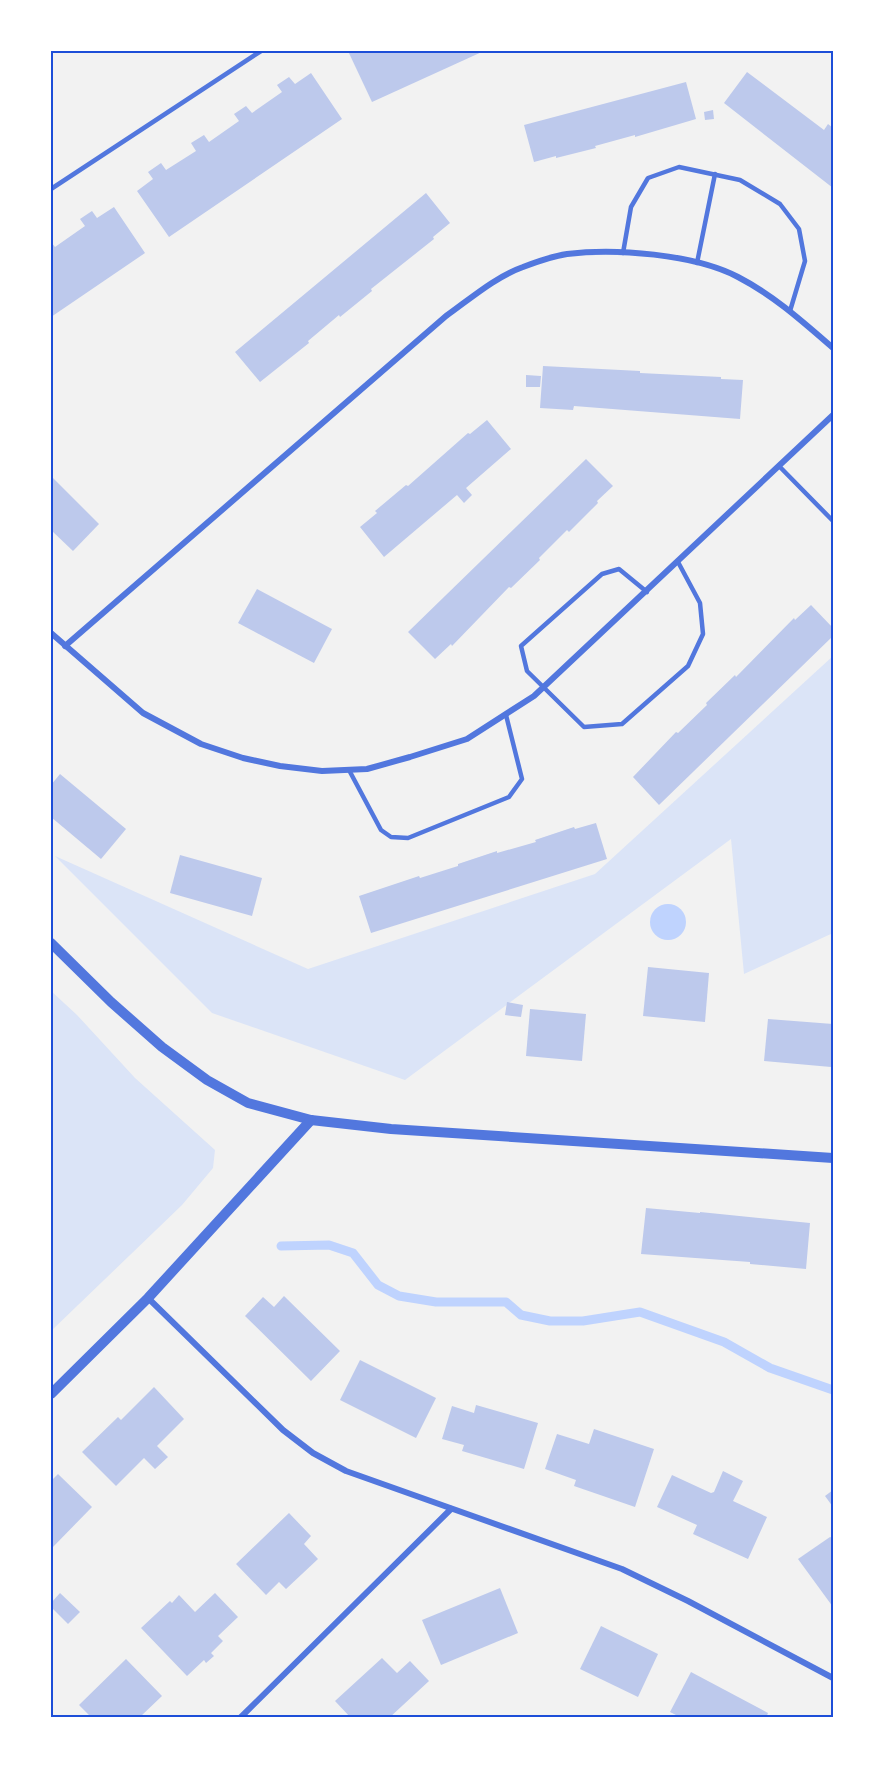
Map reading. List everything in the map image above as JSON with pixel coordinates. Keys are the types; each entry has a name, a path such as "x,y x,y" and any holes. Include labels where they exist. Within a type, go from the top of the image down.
{"street":[{"path":"65,646 437,324 483,289 521,267 564,254 594,252 654,254 697,263 736,276 790,311 833,348"},
{"path":"51,633 143,713 201,744 243,758 280,766 322,771 367,769 467,739 506,716 543,688 833,415"},
{"path":"51,943 111,1002 162,1047 207,1080 248,1103 310,1120 391,1129 833,1158"},
{"path":"51,1394 148,1298 310,1120"},
{"path":"148,1298 283,1430 313,1453 345,1471 622,1569 688,1600 833,1678"},
{"path":"240,1718 452,1509"}],"lane":[{"path":"51,189 261,51"},
{"path":"623,253 631,207 648,178 679,167 740,180 780,204 799,229 805,261 790,311"},
{"path":"697,263 715,174"},
{"path":"779,466 833,521"},
{"path":"647,592 619,568 602,574 521,646 526,670 584,726 622,724 688,666 703,634 700,603 678,562"},
{"path":"348,769 381,830 391,837 408,837 509,797 522,779 506,716"}],"shaded area":[{"path":"833,656 833,933 744,974 731,839 405,1080 212,1013 55,856 308,969 595,874"},
{"path":"51,991 77,1015 135,1078 215,1150 213,1168 182,1205 51,1331"}],"water":[{"path":"668,904 681,909 686,922 681,935 668,940 655,935 650,922 655,909"}],"building":[{"path":"348,51 484,51 372,102"},
{"path":"747,72 824,130 828,124 833,128 833,188 724,103"},
{"path":"311,73 342,119 169,237 137,191 153,179 148,172 161,163 166,170 196,151 191,143 204,135 209,142 239,121 234,114 246,106 252,113 282,92 277,85 289,77 295,84"},
{"path":"686,82 696,119 595,146 596,148 534,162 524,125"},
{"path":"713,110 714,119 705,120 704,112"},
{"path":"426,193 450,223 433,237 434,239 371,289 372,291 340,317 339,315 308,341 309,343 260,382 235,352"},
{"path":"114,207 145,253 51,317 51,242 55,247 85,226 80,219 92,211 97,218"},
{"path":"543,366 743,380 740,419 574,406 573,410 540,408"},
{"path":"526,375 541,376 540,387 526,387"},
{"path":"487,420 511,449 466,488 472,495 464,503 457,495 384,557 360,527 377,513 375,511 406,485 408,486 468,433 470,434"},
{"path":"586,459 613,486 452,646 451,644 435,659 408,632"},
{"path":"51,476 99,524 73,551 51,530"},
{"path":"257,589 332,629 314,663 238,623"},
{"path":"811,605 833,628 833,636 659,805 633,777 676,732 678,733 707,705 706,703 735,675 736,677 794,618 795,620"},
{"path":"60,774 126,829 101,859 51,817 51,785"},
{"path":"596,823 607,859 371,933 359,896 458,866 458,864 497,851 497,853 536,842 535,840 574,827 575,829"},
{"path":"180,855 262,878 252,916 170,893"},
{"path":"648,967 709,973 705,1022 643,1016"},
{"path":"507,1002 523,1005 521,1017 505,1015"},
{"path":"530,1009 586,1014 582,1061 526,1056"},
{"path":"768,1019 833,1024 831,1067 764,1061"},
{"path":"646,1208 810,1223 806,1269 750,1264 750,1262 641,1254"},
{"path":"284,1296 340,1351 311,1381 245,1316 263,1297 274,1307"},
{"path":"360,1360 436,1398 416,1438 340,1400"},
{"path":"154,1387 184,1419 157,1446 168,1457 155,1469 144,1458 116,1486 82,1452 118,1417 121,1420"},
{"path":"476,1405 538,1423 524,1469 462,1451 464,1445 442,1439 452,1406 474,1413"},
{"path":"594,1429 654,1449 635,1507 574,1486 576,1480 545,1469 557,1434 589,1444"},
{"path":"723,1471 743,1481 733,1501 767,1517 748,1559 693,1534 697,1525 657,1507 672,1475 711,1493 714,1492"},
{"path":"58,1474 92,1507 51,1549 51,1481"},
{"path":"833,1490 833,1507 825,1496"},
{"path":"289,1513 311,1536 304,1544 318,1559 286,1589 279,1582 266,1595 236,1564"},
{"path":"830,1537 833,1538 833,1607 798,1559"},
{"path":"500,1588 518,1633 441,1665 422,1620"},
{"path":"60,1593 80,1612 68,1624 51,1607 51,1603"},
{"path":"215,1593 238,1617 218,1636 223,1641 211,1653 214,1656 206,1663 204,1660 187,1676 141,1628 179,1595 195,1612"},
{"path":"601,1626 658,1654 638,1697 580,1669"},
{"path":"382,1658 397,1673 410,1661 429,1681 389,1718 351,1718 335,1701"},
{"path":"126,1659 162,1696 141,1716 143,1718 92,1718 79,1705"},
{"path":"691,1672 768,1713 766,1718 682,1718 670,1712"}],"waterway":[{"path":"281,1246 329,1245 353,1253 378,1285 399,1296 436,1302 506,1302 521,1315 550,1321 583,1321 640,1312 724,1342 770,1368 833,1390"}]}
